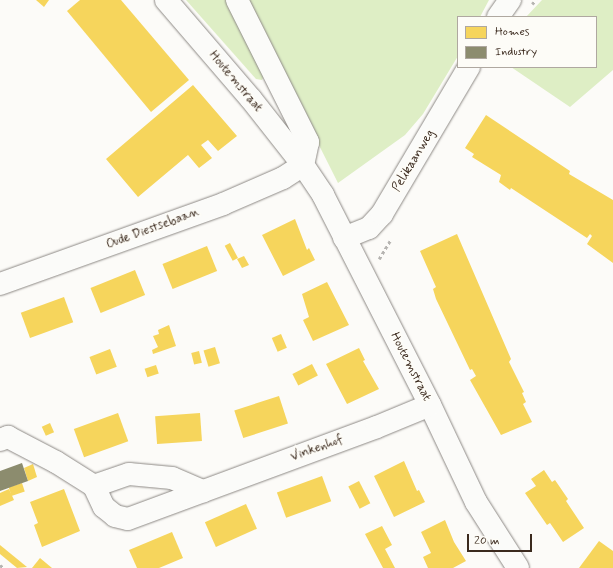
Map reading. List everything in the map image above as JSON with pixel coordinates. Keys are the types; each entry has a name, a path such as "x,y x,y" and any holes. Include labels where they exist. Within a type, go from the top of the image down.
{"street":[{"name":"Houtemstraat","path":"166,0 251,99 303,165 322,195 430,405 476,502 518,568"},
{"path":"237,0 308,142 303,165"},
{"path":"499,16 510,0"},
{"name":"Pelikaanweg","path":"344,238 369,228 382,214 468,68"},
{"path":"251,99 278,83"},
{"name":"Oude Diestsebaan","path":"0,284 223,204 283,178 303,165"},
{"name":"Vinkenhof","path":"94,486 104,507 115,516 128,519 430,405"},
{"path":"0,440 8,437 94,486 129,474 172,478 203,491"}],"path":[{"path":"0,565 4,568"}],"green space":[{"path":"186,0 229,0 266,72 262,80 256,79"},
{"path":"246,0 489,0 481,16 457,16 457,58 423,114 405,135 338,183"},
{"path":"542,0 613,0 613,70 570,107 512,68 597,68 597,16 527,16"}],"building: Homes":[{"path":"36,0 49,0 44,7"},
{"path":"80,0 121,0 189,80 151,112 67,11"},
{"path":"193,85 237,136 218,151 208,140 201,145 212,158 199,168 188,155 138,197 106,159"},
{"path":"486,115 570,171 569,174 613,200 613,263 587,244 592,236 590,234 587,238 511,188 510,190 499,182 501,175 472,157 474,154 465,148"},
{"path":"295,219 307,250 309,248 315,260 283,276 262,235"},
{"path":"457,234 511,359 509,362 524,392 522,393 526,402 523,404 532,422 501,435 470,380 476,376 472,369 470,370 436,299 433,289 436,287 420,251"},
{"path":"230,243 238,258 233,261 225,246"},
{"path":"207,246 217,271 173,289 162,264"},
{"path":"244,256 249,265 242,268 237,259"},
{"path":"135,270 145,295 101,313 90,288"},
{"path":"327,282 349,325 313,341 303,320 309,317 302,294"},
{"path":"64,297 73,322 30,338 21,313"},
{"path":"169,325 176,346 153,354 152,350 158,347 153,336 159,334 158,330"},
{"path":"281,334 287,348 278,352 272,338"},
{"path":"215,347 220,363 208,367 204,351"},
{"path":"359,348 365,360 363,361 379,389 347,404 326,364"},
{"path":"110,349 117,367 96,375 89,357"},
{"path":"199,351 202,363 194,365 191,353"},
{"path":"312,364 318,376 298,386 292,374"},
{"path":"156,365 159,374 147,377 145,369"},
{"path":"279,396 288,424 243,438 234,411"},
{"path":"118,413 128,441 84,457 74,429"},
{"path":"200,413 202,441 157,444 155,416"},
{"path":"50,423 54,432 46,436 42,427"},
{"path":"404,461 417,491 419,490 425,502 394,517 374,476"},
{"path":"33,464 37,477 28,481 24,468"},
{"path":"544,470 552,482 555,480 568,499 566,501 584,528 563,542 550,523 547,525 525,493 536,486 531,479"},
{"path":"322,476 331,501 286,518 277,492"},
{"path":"359,481 370,503 360,509 348,486"},
{"path":"22,483 25,492 11,496 9,487"},
{"path":"9,489 14,500 0,506 0,493"},
{"path":"64,489 80,531 42,547 34,525 38,523 30,502"},
{"path":"246,504 257,529 216,547 205,522"},
{"path":"445,520 454,542 466,561 453,568 428,568 423,557 431,553 421,532"},
{"path":"382,526 392,545 385,549 395,568 383,568 365,534"},
{"path":"172,532 183,558 159,568 137,568 129,550"},
{"path":"599,541 613,551 613,568 579,568"},
{"path":"0,545 27,567 17,568 0,554"},
{"path":"40,558 52,568 32,568"}],"building: Industry":[{"path":"22,463 28,481 0,491 0,471"}]}
